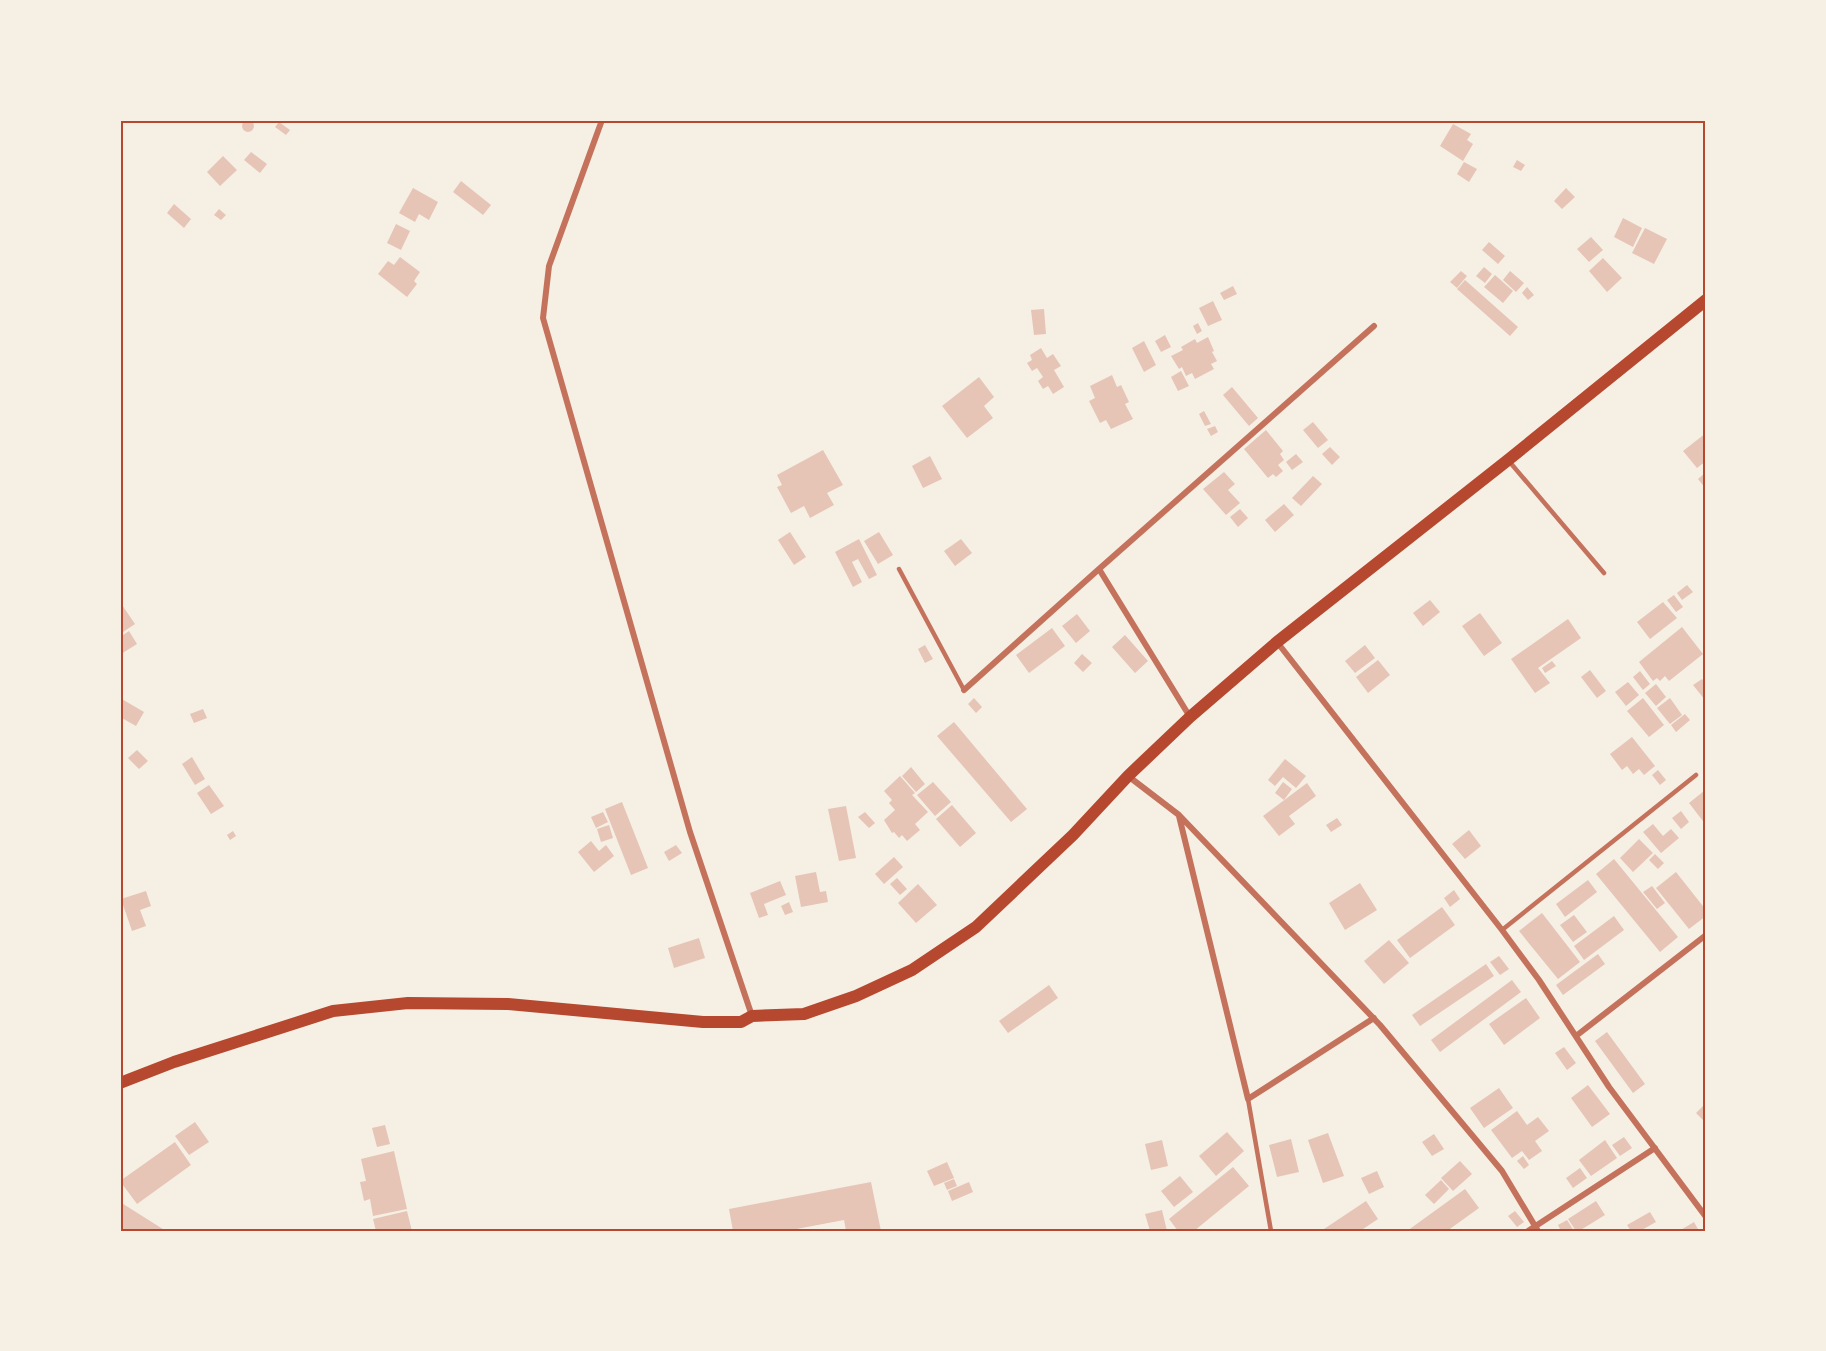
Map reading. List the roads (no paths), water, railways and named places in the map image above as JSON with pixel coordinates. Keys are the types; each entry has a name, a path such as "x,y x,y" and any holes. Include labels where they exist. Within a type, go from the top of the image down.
{"main road":[{"path":"120,1083 185,1059 333,1011 408,1003 508,1004 703,1022 741,1022 752,1016 804,1014 856,996 912,970 976,927 1073,835 1128,776 1190,717 1277,642 1706,300"}],"street":[{"path":"602,120 549,266 543,318 690,832 752,1016"},
{"path":"964,690 1374,326"},
{"path":"1099,569 1190,717"},
{"path":"1277,642 1502,930 1539,980 1609,1087 1706,1217"},
{"path":"1128,776 1179,815 1374,1018 1502,1171 1537,1229"},
{"path":"1179,815 1248,1099 1374,1018"},
{"path":"1576,1036 1706,935"},
{"path":"1528,1231 1537,1229 1655,1148"}],"lane":[{"path":"1508,460 1604,573"},
{"path":"899,569 964,690"},
{"path":"1502,930 1696,775"},
{"path":"1248,1099 1271,1231"}]}
